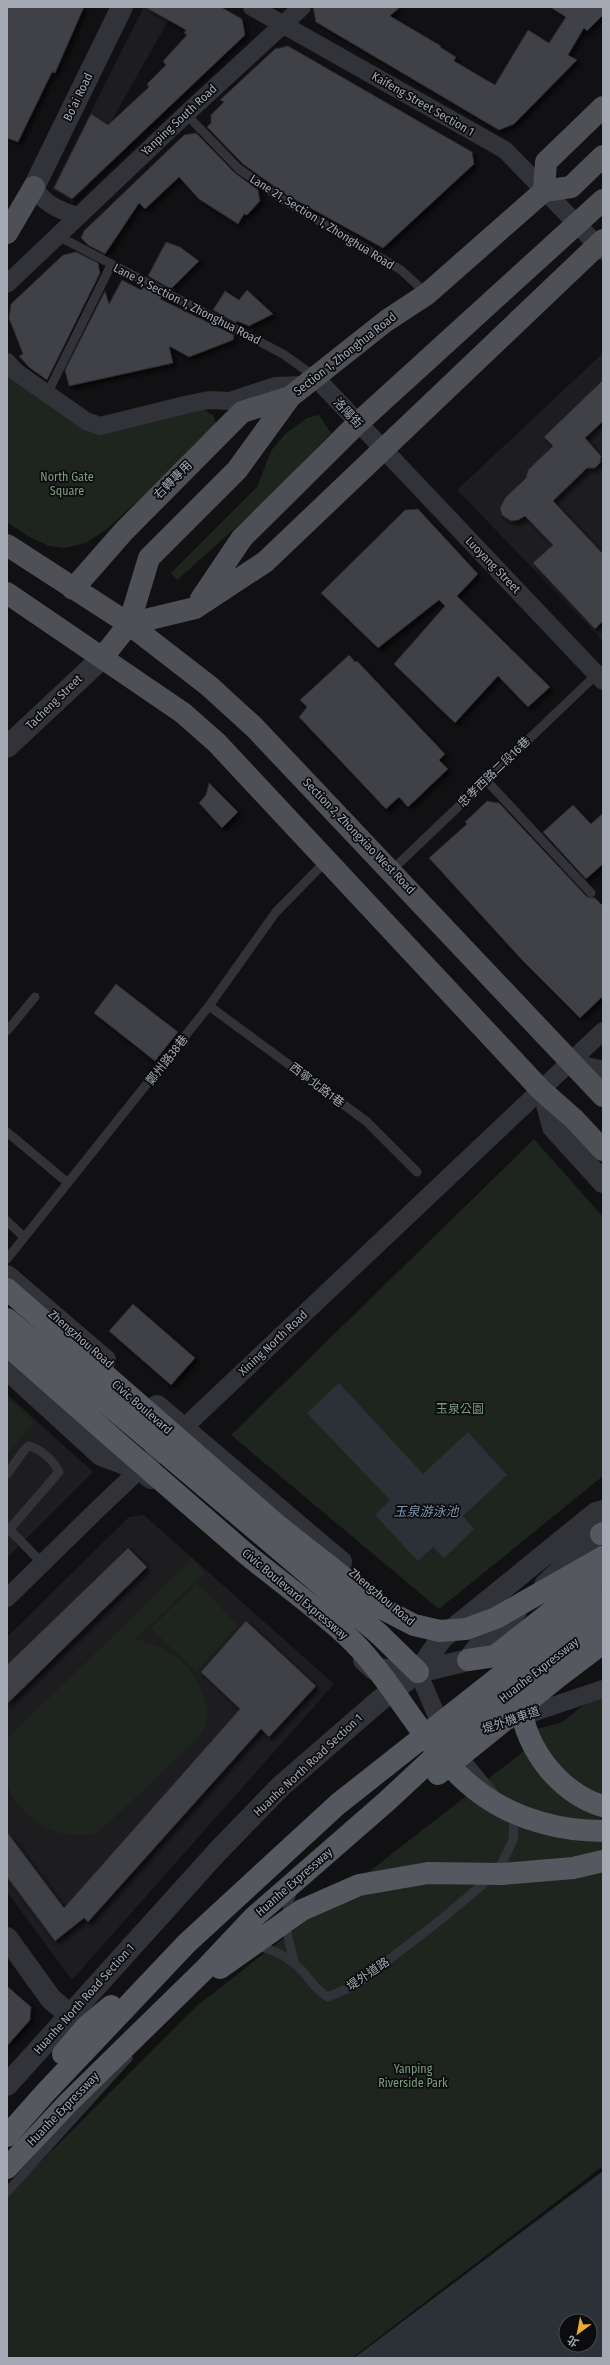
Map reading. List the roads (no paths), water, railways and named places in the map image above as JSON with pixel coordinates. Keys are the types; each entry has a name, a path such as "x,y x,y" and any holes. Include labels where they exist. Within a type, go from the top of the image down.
{"highway":[{"path":"7,1289 277,1525 385,1610 414,1625 440,1630 466,1629 496,1618 603,1558"},
{"path":"7,1319 379,1634 418,1672"},
{"name":"Civic Boulevard Expressway","path":"7,1345 193,1508 347,1636 382,1677 416,1721 438,1753 460,1778 485,1797 533,1821 563,1828 603,1831"},
{"path":"603,1558 564,1592 550,1613 526,1659 521,1679 520,1699 531,1741 544,1762 558,1778 578,1795 603,1806"},
{"path":"468,1660 495,1656 588,1583 603,1567"},
{"name":"Huanhe Expressway","path":"7,2136 45,2093 187,1943 338,1804 603,1595"},
{"name":"Huanhe Expressway","path":"7,2168 68,2103 205,1970 254,1918 387,1802 460,1733 532,1674 603,1621"},
{"path":"7,2117 86,2027 121,1997 301,1889 484,1735 603,1643"},
{"path":"168,2005 302,1910 359,1885 428,1873 502,1874 573,1868 603,1861"}],"main road":[{"path":"603,107 546,162 544,191 571,188 603,156"},
{"path":"7,233 34,187"},
{"name":"Section 1, Zhonghua Road","path":"102,658 129,624 149,558 237,470 302,386 386,321 427,294 544,191"},
{"path":"195,608 242,538 358,423 603,200"},
{"path":"129,624 195,608 264,562 601,246"},
{"name":"右轉專用","path":"73,589 124,530 242,412 302,386"},
{"name":"Section 2, Zhongxiao West Road","path":"7,545 129,624 209,686 254,727 392,870 602,1095"},
{"path":"7,593 183,713 217,743 542,1091 574,1119 603,1150"}],"street":[{"name":"Bo’ai Road","path":"34,187 122,7"},
{"name":"Kaifeng Street Section 1","path":"252,7 505,150 576,225 601,246"},
{"name":"Yanping South Road","path":"7,284 186,114 302,7"},
{"path":"34,187 40,198 51,206 78,216"},
{"path":"7,362 16,371 86,421 100,426 208,400 230,401 275,386 302,386"},
{"name":"洛陽街","path":"302,386 358,423 383,449"},
{"name":"Luoyang Street","path":"383,449 600,678"},
{"name":"Tacheng Street","path":"7,748 102,658"},
{"name":"Xining North Road","path":"7,1598 183,1428 572,1064 603,1031"},
{"path":"572,1064 603,1072"},
{"path":"542,1091 553,1126 603,1182"},
{"name":"Zhengzhou Road","path":"7,1276 30,1294 183,1428 421,1630 418,1672"},
{"path":"7,1314 13,1306 30,1294"},
{"path":"7,1369 101,1455 141,1470 374,1668 418,1672 468,1660 482,1642 602,1532"},
{"name":"Huanhe North Road Section 1","path":"7,2085 217,1852 281,1786 380,1700 418,1672 442,1638 596,1513 603,1511"},
{"name":"堤外道路","path":"418,1672 442,1731 457,1749"},
{"name":"堤外機車道","path":"457,1749 479,1730 603,1689"},
{"name":"堤外機車道","path":"457,1749 475,1747 488,1736 603,1698"},
{"path":"7,1938 51,1999 70,2015"}],"lane":[{"name":"Lane 21, Section 1, Zhonghua Road","path":"186,114 238,169 282,199 401,270 427,294"},
{"name":"Lane 9, Section 1, Zhonghua Road","path":"58,236 284,354 302,386"},
{"path":"47,394 111,265"},
{"name":"忠孝西路二段16巷","path":"392,870 486,780 600,678"},
{"path":"486,780 591,893"},
{"name":"鄭州路38巷","path":"7,1259 210,1006 276,912 327,860"},
{"path":"7,1031 35,997"},
{"name":"西寧北路1巷","path":"210,1006 366,1121 417,1172"},
{"path":"7,1132 68,1183"},
{"path":"7,1221 24,1237"},
{"path":"7,1474 25,1449 30,1446 36,1448 56,1466 59,1472 8,1529 42,1564"},
{"path":"295,1964 286,1933 287,1905 296,1884 457,1749"},
{"name":"堤外道路","path":"7,2192 233,1946 257,1946 273,1951 295,1964 316,1990 328,1997 356,1985 443,1918 482,1885 502,1862 513,1840 514,1817 457,1749"}],"water":[{"name":"玉泉游泳池","path":"339,1383 423,1474 468,1432 507,1475 463,1516 474,1529 444,1558 433,1547 418,1561 375,1515 390,1500 307,1413"},
{"path":"603,2171 603,2358 354,2358"}],"park label":[{"name":"North Gate Square","path":"67,484"},
{"name":"玉泉公園","path":"460,1409"},
{"name":"Yanping Riverside Park","path":"413,2076"}]}
